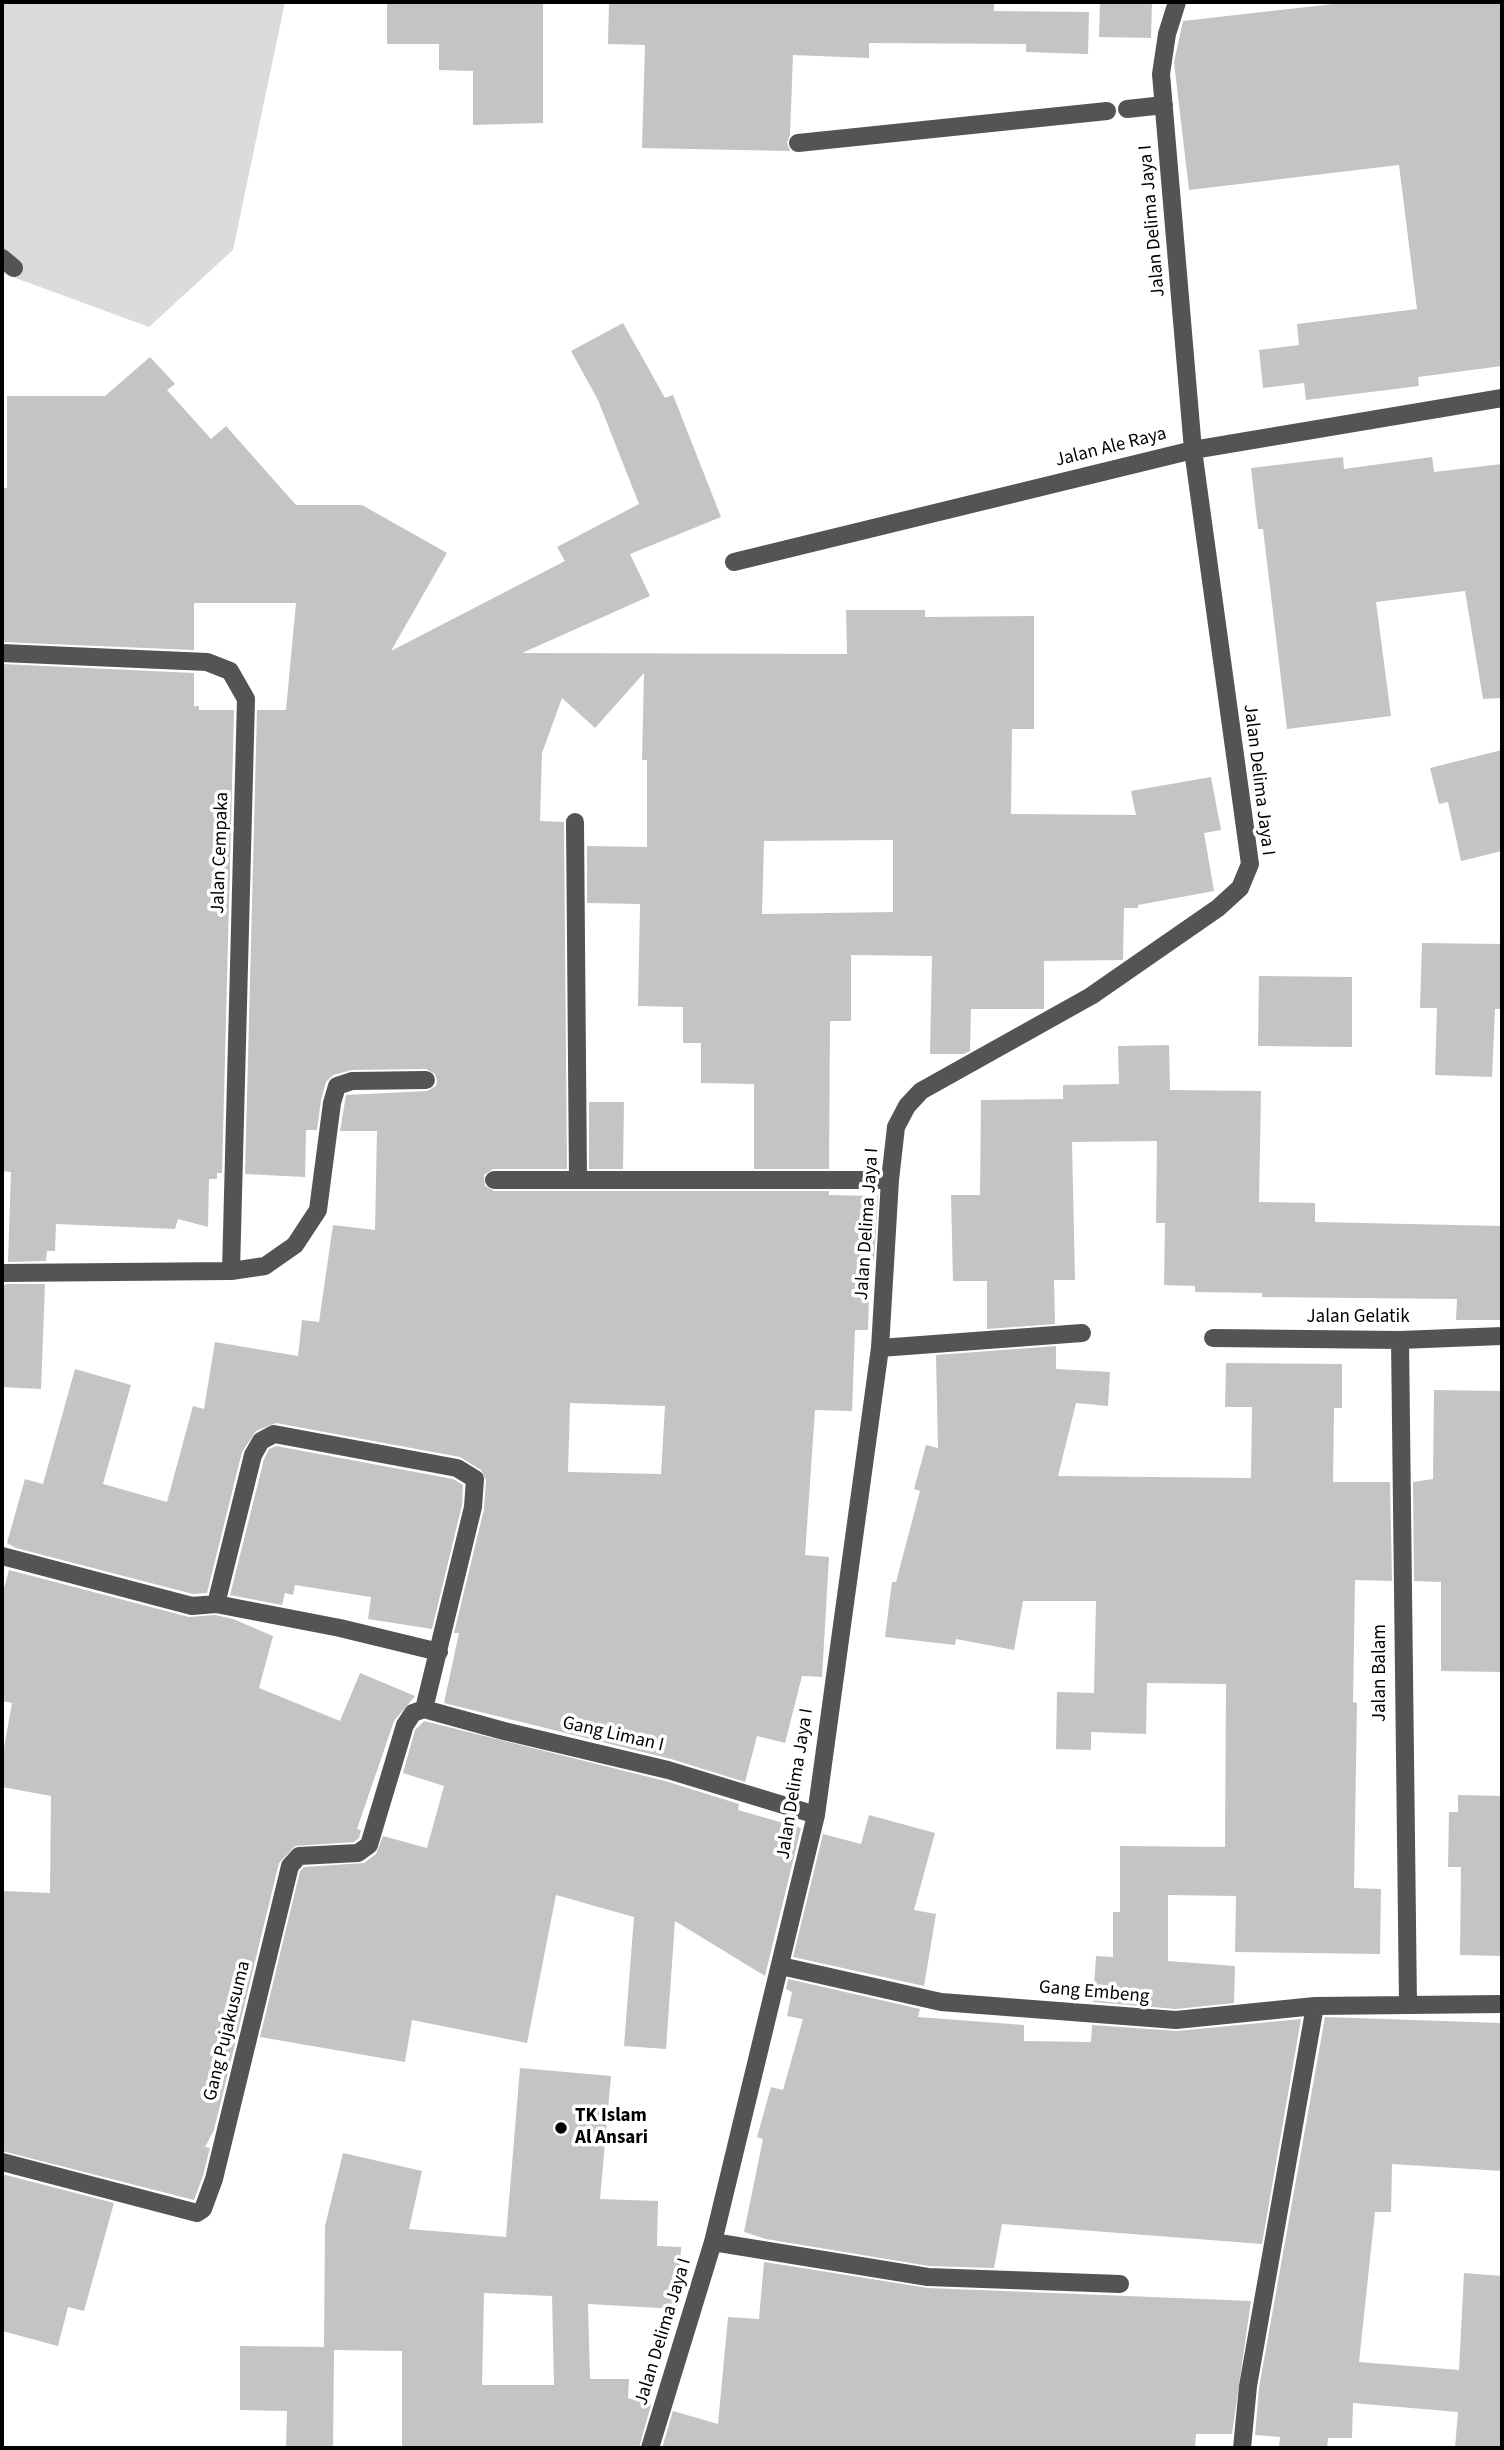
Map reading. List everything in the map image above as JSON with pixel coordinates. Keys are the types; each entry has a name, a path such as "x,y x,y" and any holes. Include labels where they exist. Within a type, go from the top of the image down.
{"street":[{"name":"Jalan Delima Jaya I","path":"650,2448 713,2242 816,1815 880,1349 890,1180 896,1127 907,1107 921,1091 1091,996 1218,908 1240,888 1250,864 1193,450 1164,105 1163,55 1177,2"},
{"path":"1127,109 1164,105"},
{"path":"798,143 1107,111"},
{"name":"Jalan Ale Raya","path":"734,562 1193,450 1502,398"},
{"name":"Jalan Cempaka","path":"2,653 207,662 230,671 246,699 231,1271"},
{"path":"575,822 578,1180"},
{"path":"2,1273 231,1271 265,1266 295,1245 318,1210 332,1103 337,1086 352,1081 426,1080"},
{"path":"494,1180 890,1180"},
{"path":"880,1349 1082,1333"},
{"name":"Jalan Gelatik","path":"1213,1338 1400,1340 1502,1336"},
{"name":"Jalan Balam","path":"1400,1340 1408,2005"},
{"path":"216,1604 254,1455 261,1441 267,1437 274,1434 457,1468 475,1479 473,1507 424,1709"},
{"path":"2,1556 192,1606 216,1604 340,1628 439,1652"},
{"name":"Gang Liman I","path":"424,1709 668,1770 816,1815"},
{"name":"Gang Pujakusuma","path":"2,2162 197,2213 203,2209 214,2179 290,1866 299,1856 358,1853 369,1845 405,1725 413,1713 424,1709"},
{"name":"Gang Embeng","path":"780,1966 941,2002 1176,2020 1315,2006 1502,2004"},
{"path":"1242,2448 1248,2386 1315,2006"},
{"path":"713,2242 928,2277 1120,2284"}],"shaded area":[{"path":"2,2 285,2 233,250 149,327 2,273"}],"building":[{"path":"387,2 543,2 543,123 473,125 473,71 439,70 439,44 387,44"},
{"path":"609,2 994,2 994,11 1089,12 1088,54 1026,52 1026,44 869,43 869,58 793,55 790,135 787,143 790,151 642,148 645,45 608,44"},
{"path":"1100,2 1152,2 1151,38 1099,37"},
{"path":"1351,2 1502,2 1502,366 1418,377 1419,386 1306,400 1304,383 1263,388 1259,350 1299,345 1297,324 1417,309 1399,165 1189,190 1174,62 1183,21"},
{"path":"623,323 665,398 673,395 721,517 630,554 650,596 522,653 847,654 846,610 925,610 925,617 1034,616 1034,729 1012,729 1011,814 1136,815 1131,791 1211,777 1221,830 1204,833 1214,891 1138,905 1138,908 1124,908 1123,960 1044,961 1044,1009 971,1009 970,1051 964,1054 930,1054 932,956 851,955 851,1021 830,1021 829,1169 754,1169 754,1084 701,1083 701,1043 683,1043 683,1007 638,1006 640,904 587,903 587,846 647,847 647,760 642,760 644,673 595,728 562,698 542,753 540,821 564,822 567,1169 493,1169 484,1175 485,1186 494,1191 829,1191 829,1195 878,1196 874,1260 870,1260 868,1330 855,1330 852,1411 815,1410 805,1555 829,1557 822,1677 802,1676 785,1743 757,1736 745,1782 671,1759 444,1703 459,1633 454,1633 484,1509 486,1480 481,1470 460,1457 276,1423 256,1431 242,1452 207,1593 193,1594 16,1548 7,1543 25,1479 43,1484 75,1369 131,1385 103,1484 167,1502 193,1406 204,1409 215,1342 298,1356 302,1320 319,1322 333,1225 375,1230 377,1131 340,1131 346,1095 427,1091 436,1086 437,1081 435,1074 426,1069 352,1070 333,1075 326,1082 317,1130 306,1130 305,1177 245,1174 257,710 286,710 296,603 194,603 194,650 2,642 2,488 7,488 7,396 105,396 150,357 175,384 167,390 211,439 226,426 296,505 362,505 447,553 391,651 565,561 557,547 639,504 598,400 571,351","holes":["893,840 893,912 762,914 764,841","570,1403 665,1406 661,1474 568,1472"]},
{"path":"1343,457 1344,469 1432,457 1434,472 1502,464 1502,698 1483,699 1465,591 1376,602 1391,716 1287,729 1263,529 1258,529 1251,468"},
{"path":"2,664 194,673 194,706 199,706 199,710 234,710 222,1173 217,1173 217,1179 209,1179 208,1227 178,1219 175,1229 56,1224 55,1251 47,1251 46,1261 8,1262 11,1172 2,1171"},
{"path":"1502,750 1502,851 1461,861 1448,802 1439,804 1430,768"},
{"path":"1422,943 1502,944 1502,1009 1495,1009 1492,1077 1435,1075 1437,1008 1420,1008"},
{"path":"1259,976 1352,977 1352,1047 1258,1046"},
{"path":"1169,1045 1170,1090 1261,1091 1259,1202 1315,1203 1315,1222 1502,1226 1502,1320 1456,1320 1457,1299 1262,1297 1262,1293 1195,1292 1195,1286 1164,1285 1165,1223 1156,1223 1157,1141 1072,1142 1075,1280 1054,1280 1055,1324 987,1329 987,1281 953,1281 951,1195 980,1195 981,1100 1063,1099 1063,1085 1119,1084 1118,1046"},
{"path":"589,1102 624,1102 623,1169 589,1169"},
{"path":"45,1284 41,1389 2,1387 2,1286"},
{"path":"1056,1346 1056,1369 1110,1372 1108,1406 1076,1403 1058,1476 1251,1478 1252,1407 1225,1407 1226,1363 1342,1364 1342,1408 1334,1408 1333,1482 1390,1482 1392,1581 1355,1580 1353,1702 1357,1703 1354,1888 1381,1889 1380,1954 1235,1952 1236,1896 1168,1895 1168,1961 1235,1966 1234,2003 1176,2009 1093,2002 1096,1956 1113,1957 1113,1912 1120,1912 1120,1846 1225,1847 1226,1684 1147,1683 1146,1734 1091,1732 1091,1750 1056,1749 1057,1692 1094,1693 1096,1601 1023,1601 1014,1650 956,1639 955,1645 885,1637 892,1582 896,1582 920,1491 914,1489 926,1445 938,1448 936,1355"},
{"path":"1434,1390 1502,1391 1502,1672 1441,1671 1441,1582 1414,1581 1413,1482 1433,1479"},
{"path":"276,1446 453,1479 463,1485 462,1505 432,1629 368,1619 371,1597 295,1585 293,1595 285,1593 282,1605 230,1595 264,1459 269,1449"},
{"path":"9,1570 189,1617 215,1615 233,1619 273,1636 259,1688 340,1721 360,1673 415,1696 394,1721 357,1829 361,1830 359,1838 354,1842 295,1846 279,1863 214,2130 205,2147 210,2148 203,2176 194,2200 2,2151 2,1891 50,1893 51,1796 2,1787 2,1759 12,1703 2,1701 2,1596"},
{"path":"424,1721 665,1781 739,1804 738,1810 801,1828 765,1976 675,1921 666,2049 624,2046 634,1917 556,1895 527,2043 412,2020 405,2062 260,2037 300,1871 304,1867 364,1863 376,1854 383,1836 427,1848 444,1786 403,1773 415,1730"},
{"path":"1458,1795 1502,1796 1502,1956 1460,1955 1461,1867 1448,1867 1449,1812 1458,1812"},
{"path":"869,1815 935,1833 914,1910 936,1914 924,1986 793,1957 823,1834 861,1844"},
{"path":"788,1979 920,2009 918,2017 1024,2025 1024,2041 1091,2042 1092,2025 1177,2031 1301,2019 1262,2244 1002,2224 994,2268 929,2266 766,2239 744,2232 763,2139 757,2137 771,2087 783,2090 803,2019 787,2016 792,1992 786,1989"},
{"path":"1325,2017 1502,2023 1502,2171 1392,2164 1391,2212 1375,2212 1359,2362 1459,2370 1464,2273 1502,2276 1502,2448 1455,2448 1458,2412 1353,2403 1352,2438 1328,2438 1327,2448 1279,2448 1280,2437 1255,2435 1259,2388"},
{"path":"520,2068 611,2076 600,2199 658,2201 657,2246 681,2247 678,2309 588,2304 590,2379 629,2379 628,2398 651,2405 639,2448 402,2448 402,2351 334,2350 333,2448 286,2448 287,2411 240,2410 240,2346 324,2347 325,2226 343,2153 422,2171 409,2229 506,2237","holes":["484,2293 552,2296 554,2385 482,2385"]},
{"path":"2,2174 114,2203 84,2311 68,2307 58,2346 2,2331"},
{"path":"764,2262 928,2288 1251,2301 1232,2434 1196,2434 1195,2448 662,2448 673,2411 718,2424 728,2317 759,2319"}],"place":[{"name":"TK Islam Al Ansari","path":"561,2128"}]}
